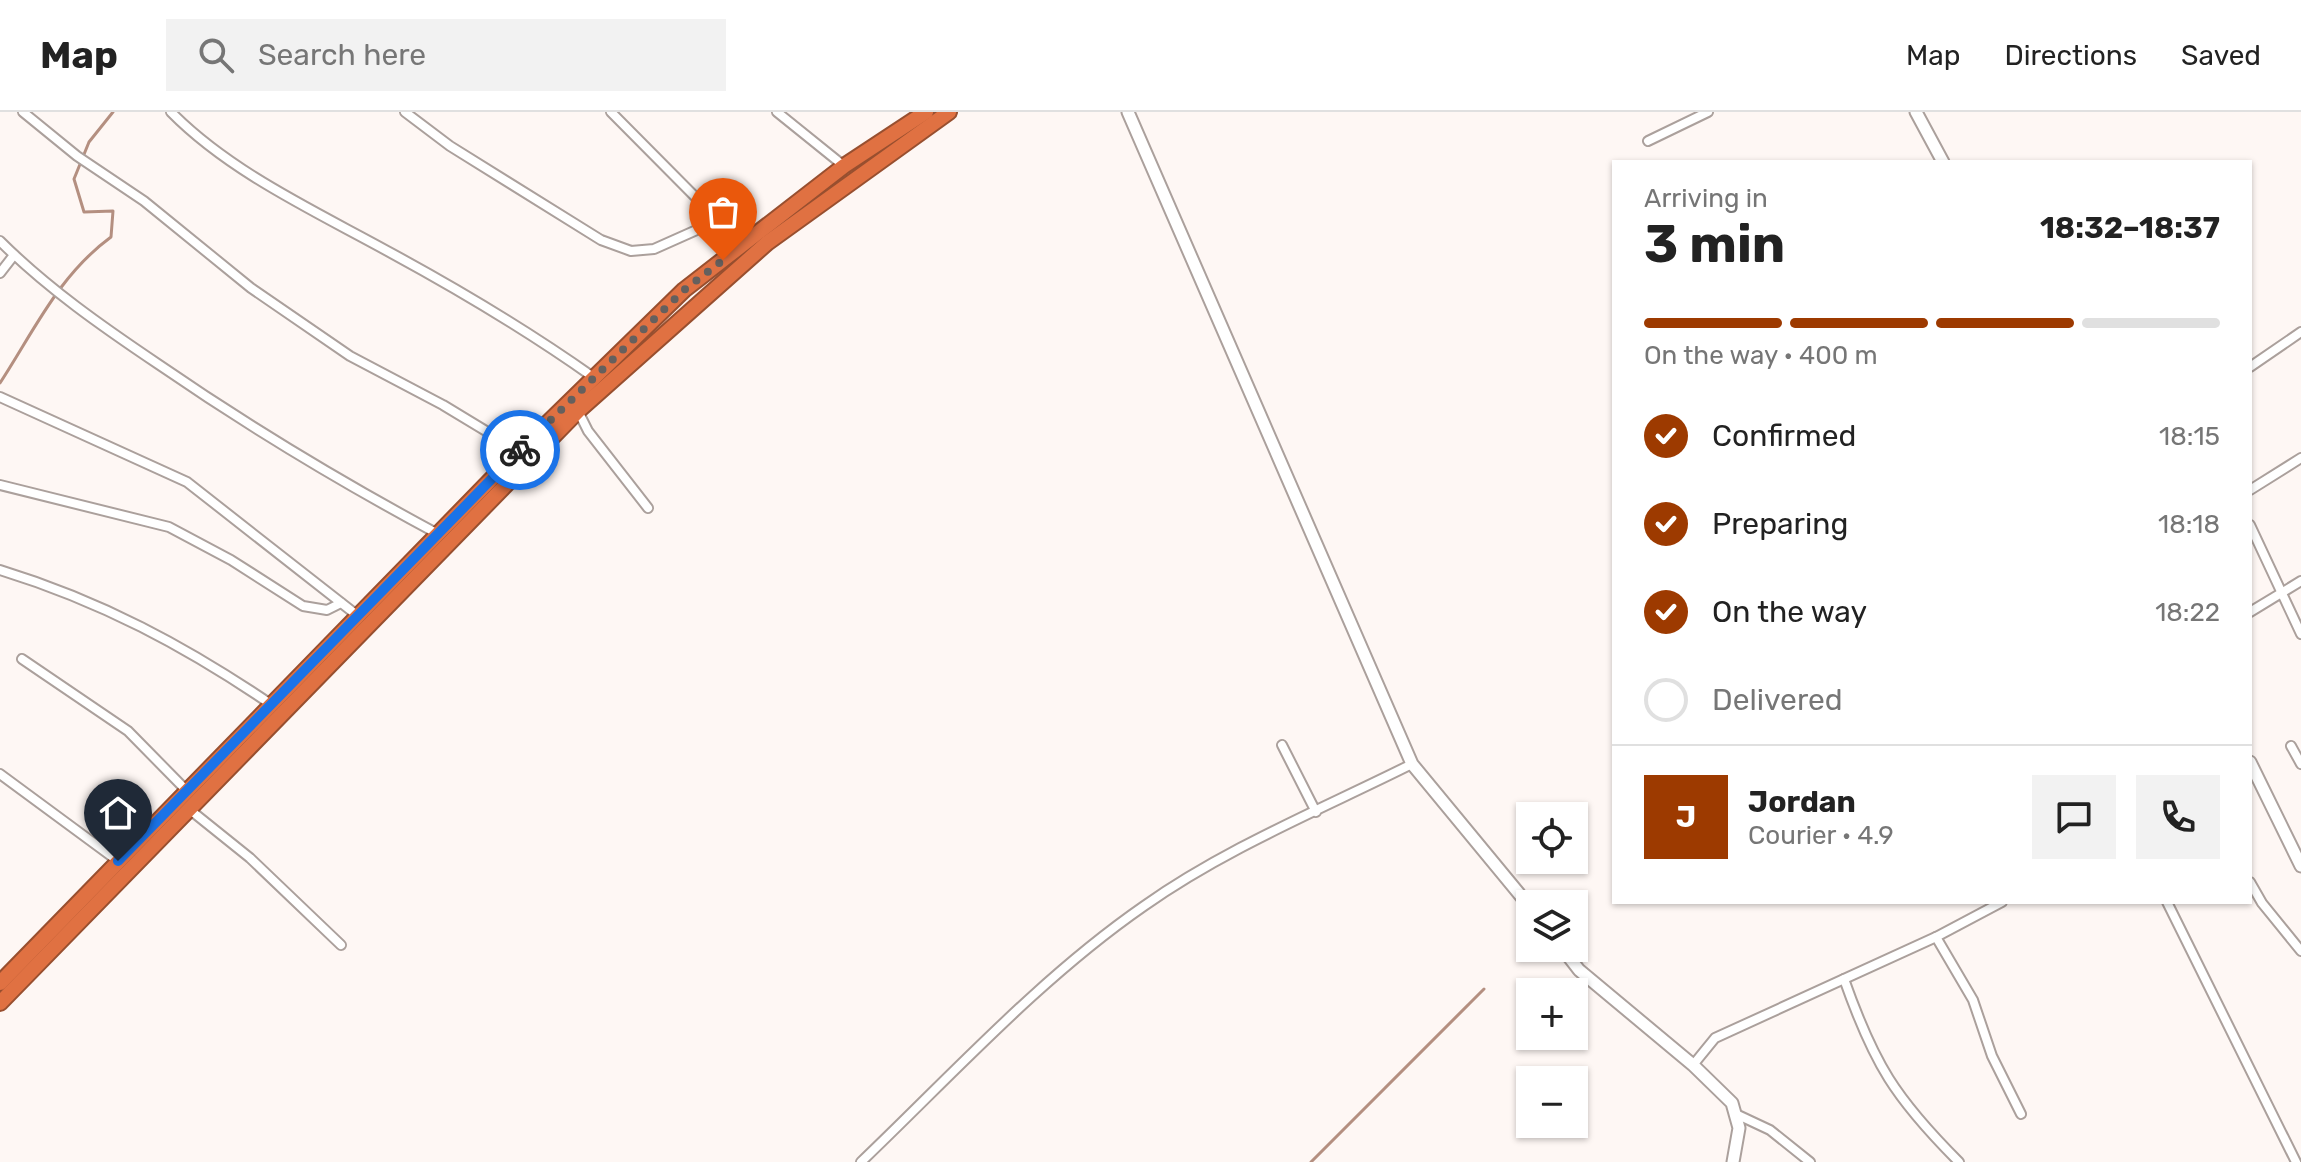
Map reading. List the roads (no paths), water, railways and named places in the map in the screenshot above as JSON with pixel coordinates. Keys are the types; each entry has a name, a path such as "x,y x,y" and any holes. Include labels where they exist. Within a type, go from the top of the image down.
{"highway":[{"path":"0,983 519,451 684,290 844,166 926,112"},
{"path":"0,1003 578,411 767,243 949,112"}],"street":[{"path":"23,112 81,158 144,201 251,288 350,356 519,451"},
{"path":"171,112 194,134 248,171 508,318 593,377"},
{"path":"405,112 450,146 601,240 631,251 654,249 719,220"},
{"path":"611,112 743,245"},
{"path":"777,112 844,166"},
{"path":"1128,112 1412,764 1516,890"},
{"path":"1648,141 1708,112"},
{"path":"1916,112 1942,160"},
{"path":"0,241 50,286 227,412 336,478 438,534"},
{"path":"0,273 14,255"},
{"path":"2252,366 2301,332"},
{"path":"1,397 187,482 358,616"},
{"path":"578,411 588,431 648,508"},
{"path":"2252,489 2301,458"},
{"path":"0,485 169,527 231,560 303,606 327,610 341,603"},
{"path":"2252,529 2301,634"},
{"path":"0,570 66,590 125,618 202,658 272,705"},
{"path":"2252,611 2301,581"},
{"path":"22,659 128,731 187,791"},
{"path":"1282,745 1316,812"},
{"path":"2291,746 2301,764"},
{"path":"861,1162 1074,960 1143,906 1200,869 1412,764"},
{"path":"2252,767 2301,866"},
{"path":"0,774 118,861"},
{"path":"189,809 250,858 341,945"},
{"path":"2252,886 2262,903 2301,951"},
{"path":"1693,1065 1715,1038 1936,937 1998,904"},
{"path":"2168,904 2296,1162"},
{"path":"1936,937 1973,1000 1992,1056 2021,1114"},
{"path":"1573,962 1693,1065 1732,1103 1738,1115 1733,1162"},
{"path":"1844,979 1864,1036 1885,1076 1913,1115 1959,1162"},
{"path":"1738,1115 1770,1130 1810,1162"}],"waterway":[{"path":"0,383 62,286 111,237 113,211 84,212 74,179 89,142 113,112"},
{"path":"1311,1162 1484,989"}]}
